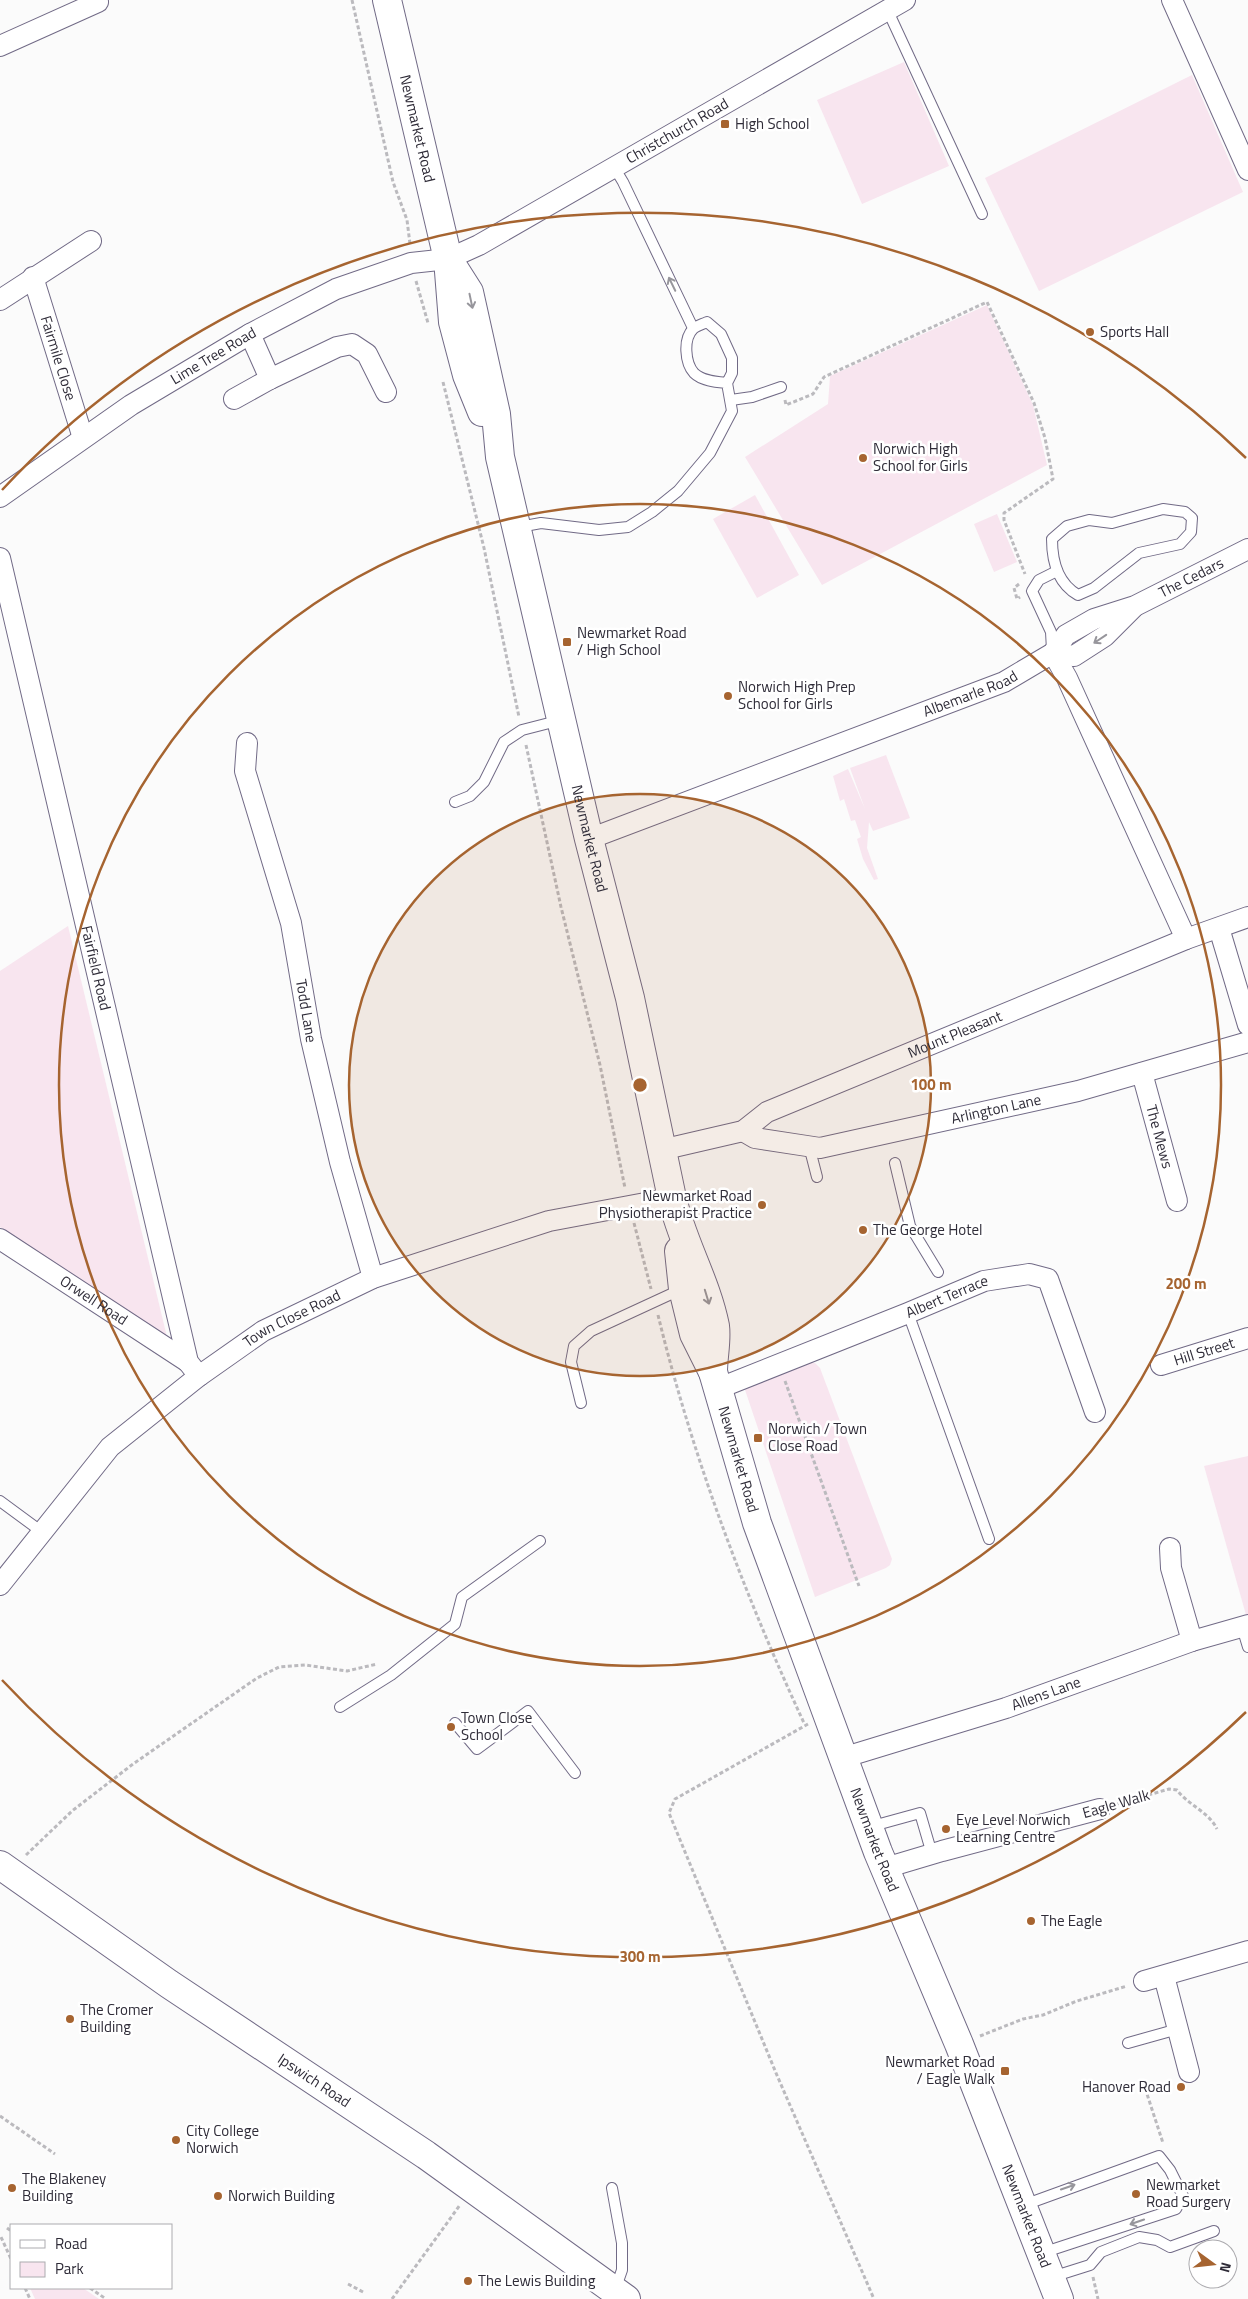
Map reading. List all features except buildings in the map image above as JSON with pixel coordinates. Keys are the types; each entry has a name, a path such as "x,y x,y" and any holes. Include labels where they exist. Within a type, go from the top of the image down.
{"main road":[{"name":"Newmarket Road","path":"387,0 448,259 469,292 496,414 500,457 589,839 630,998 674,1209 683,1289 694,1334 715,1380 752,1510 868,1827 959,2044 1051,2276"},
{"name":"Newmarket Road","path":"674,1209 706,1295 715,1328 715,1380"},
{"name":"Ipswich Road","path":"6,1869 169,1984 426,2155 620,2295"}],"street":[{"path":"1172,0 1248,170"},
{"path":"0,46 98,2"},
{"name":"Christchurch Road","path":"448,259 479,245 787,69 896,4"},
{"path":"0,300 90,241"},
{"name":"Lime Tree Road","path":"0,498 131,405 250,334 336,289 411,263 448,259"},
{"name":"Fairmile Close","path":"33,277 83,438"},
{"path":"250,334 270,379"},
{"path":"234,399 270,379 337,347 352,344 367,354 386,392"},
{"name":"The Cedars","path":"1053,653 1066,635 1094,619 1135,606 1248,549"},
{"name":"Fairfield Road","path":"0,558 194,1369"},
{"path":"1053,653 1067,678 1186,939"},
{"name":"Albemarle Road","path":"589,839 1004,682 1053,653"},
{"name":"Todd Lane","path":"247,743 245,771 291,923 312,1039 340,1162 373,1278"},
{"name":"Mount Pleasant","path":"661,1150 730,1136 743,1131 767,1112 1186,939 1248,917"},
{"path":"1219,928 1248,1026"},
{"name":"Arlington Lane","path":"743,1131 755,1138 820,1148 1078,1092 1248,1042"},
{"name":"The Mews","path":"1142,1073 1177,1201"},
{"name":"Town Close Road","path":"0,1585 110,1447 194,1369 263,1331 373,1278 549,1222 674,1209"},
{"name":"Orwell Road","path":"0,1239 194,1369"},
{"name":"Albert Terrace","path":"715,1380 779,1364 984,1281 1029,1274 1048,1279 1095,1412"},
{"name":"Hill Street","path":"1161,1365 1248,1338"},
{"path":"1170,1548 1171,1568 1192,1641"},
{"name":"Allens Lane","path":"842,1758 1006,1708 1192,1641 1245,1626"},
{"name":"Eagle Walk","path":"885,1868 1100,1809"},
{"path":"1144,1981 1248,1951"},
{"path":"1164,1976 1189,2072"}],"lane":[{"path":"896,4 982,214"},
{"path":"614,167 624,182 693,328"},
{"path":"517,527 541,523 599,530 628,527 652,512 678,491 710,453 732,411 727,383 732,373 732,358 721,334 707,322 693,328 687,341 688,363 695,374 711,382 727,383"},
{"path":"731,400 752,397 781,387"},
{"path":"1163,509 1185,512 1192,518 1191,532 1180,544 1139,552 1094,588 1078,595 1067,589 1057,571 1052,554 1052,538 1067,526 1089,520 1112,523 1163,509"},
{"path":"1053,653 1051,632 1032,590 1039,580 1057,571"},
{"path":"455,802 470,796 484,782 504,742 522,730 562,719"},
{"path":"809,1146 817,1177"},
{"path":"895,1164 910,1226 938,1272"},
{"path":"582,1404 571,1362 574,1346 591,1331 683,1289"},
{"path":"908,1313 989,1539"},
{"path":"0,1501 42,1532"},
{"path":"340,1706 391,1675 455,1624 462,1597 540,1541"},
{"path":"1245,1626 1248,1647"},
{"path":"455,1723 477,1750 528,1711 576,1774"},
{"path":"868,1827 920,1813 932,1854"},
{"path":"1128,2043 1178,2029"},
{"path":"1023,2205 1158,2156 1170,2170 1183,2196 1176,2209 1051,2276"},
{"path":"612,2188 622,2243 620,2295"},
{"path":"1051,2276 1090,2264 1101,2252 1139,2238 1157,2240 1170,2247 1214,2231"}],"path":[{"path":"352,0 393,182 406,220 411,242 407,251 411,263"},
{"path":"781,387 786,406 813,394 824,377 987,302 1034,403 1053,478 1004,513 1004,520 1026,578 1014,588 1017,598 1032,590"},
{"path":"779,1364 859,1586"},
{"path":"6,1869 28,1853 72,1811 132,1764 256,1678 279,1667 304,1665 347,1671 377,1664"},
{"path":"827,1715 674,1799 669,1813 776,2073 874,2299"},
{"name":"Eagle Walk","path":"1100,1809 1169,1789 1177,1790 1183,1798 1213,1820 1217,1829"},
{"path":"959,2044 1023,2019 1043,2015 1077,2001 1144,1981"},
{"path":"1155,2089 1146,2091 1164,2143 1155,2146"},
{"path":"0,2116 55,2154"},
{"path":"392,2299 472,2189"},
{"path":"0,2237 10,2257"},
{"path":"1090,2264 1098,2299"},
{"path":"348,2284 365,2293"},
{"path":"91,2289 106,2299"}],"green space":[{"path":"904,62 949,166 862,204 817,100"},
{"path":"1192,75 1243,192 1039,291 985,178"},
{"path":"987,305 1033,405 1047,465 822,585 745,457 828,404 830,376"},
{"path":"755,495 799,575 757,598 713,519"},
{"path":"997,514 1017,562 994,572 974,524"},
{"path":"886,755 910,818 873,831 869,822 867,848 878,879 874,880 863,859 857,839 861,837 855,820 851,821 844,799 840,801 833,776 848,769 865,809 850,768"},
{"path":"68,926 167,1337 160,1337 0,1227 0,971"},
{"path":"805,1363 815,1363 820,1368 892,1559 890,1565 886,1568 815,1597 743,1384"},
{"path":"1248,1456 1248,1622 1204,1466"},
{"path":"30,2289 84,2289 99,2299 35,2299"}],"place":[{"name":"High School","path":"725,124"},
{"name":"Sports Hall","path":"1090,332"},
{"name":"Norwich High School for Girls","path":"863,458"},
{"name":"Newmarket Road / High School","path":"567,642"},
{"name":"Norwich High Prep School for Girls","path":"728,696"},
{"name":"Newmarket Road Physiotherapist Practice","path":"762,1205"},
{"name":"The George Hotel","path":"863,1230"},
{"name":"Norwich / Town Close Road","path":"758,1438"},
{"name":"Town Close School","path":"451,1727"},
{"name":"Eye Level Norwich Learning Centre","path":"946,1829"},
{"name":"The Eagle","path":"1031,1921"},
{"name":"The Cromer Building","path":"70,2019"},
{"name":"Newmarket Road / Eagle Walk","path":"1005,2071"},
{"name":"Hanover Road","path":"1181,2087"},
{"name":"City College Norwich","path":"176,2140"},
{"name":"The Blakeney Building","path":"12,2188"},
{"name":"Newmarket Road Surgery","path":"1136,2194"},
{"name":"Norwich Building","path":"218,2196"},
{"name":"The Lewis Building","path":"468,2281"}]}
